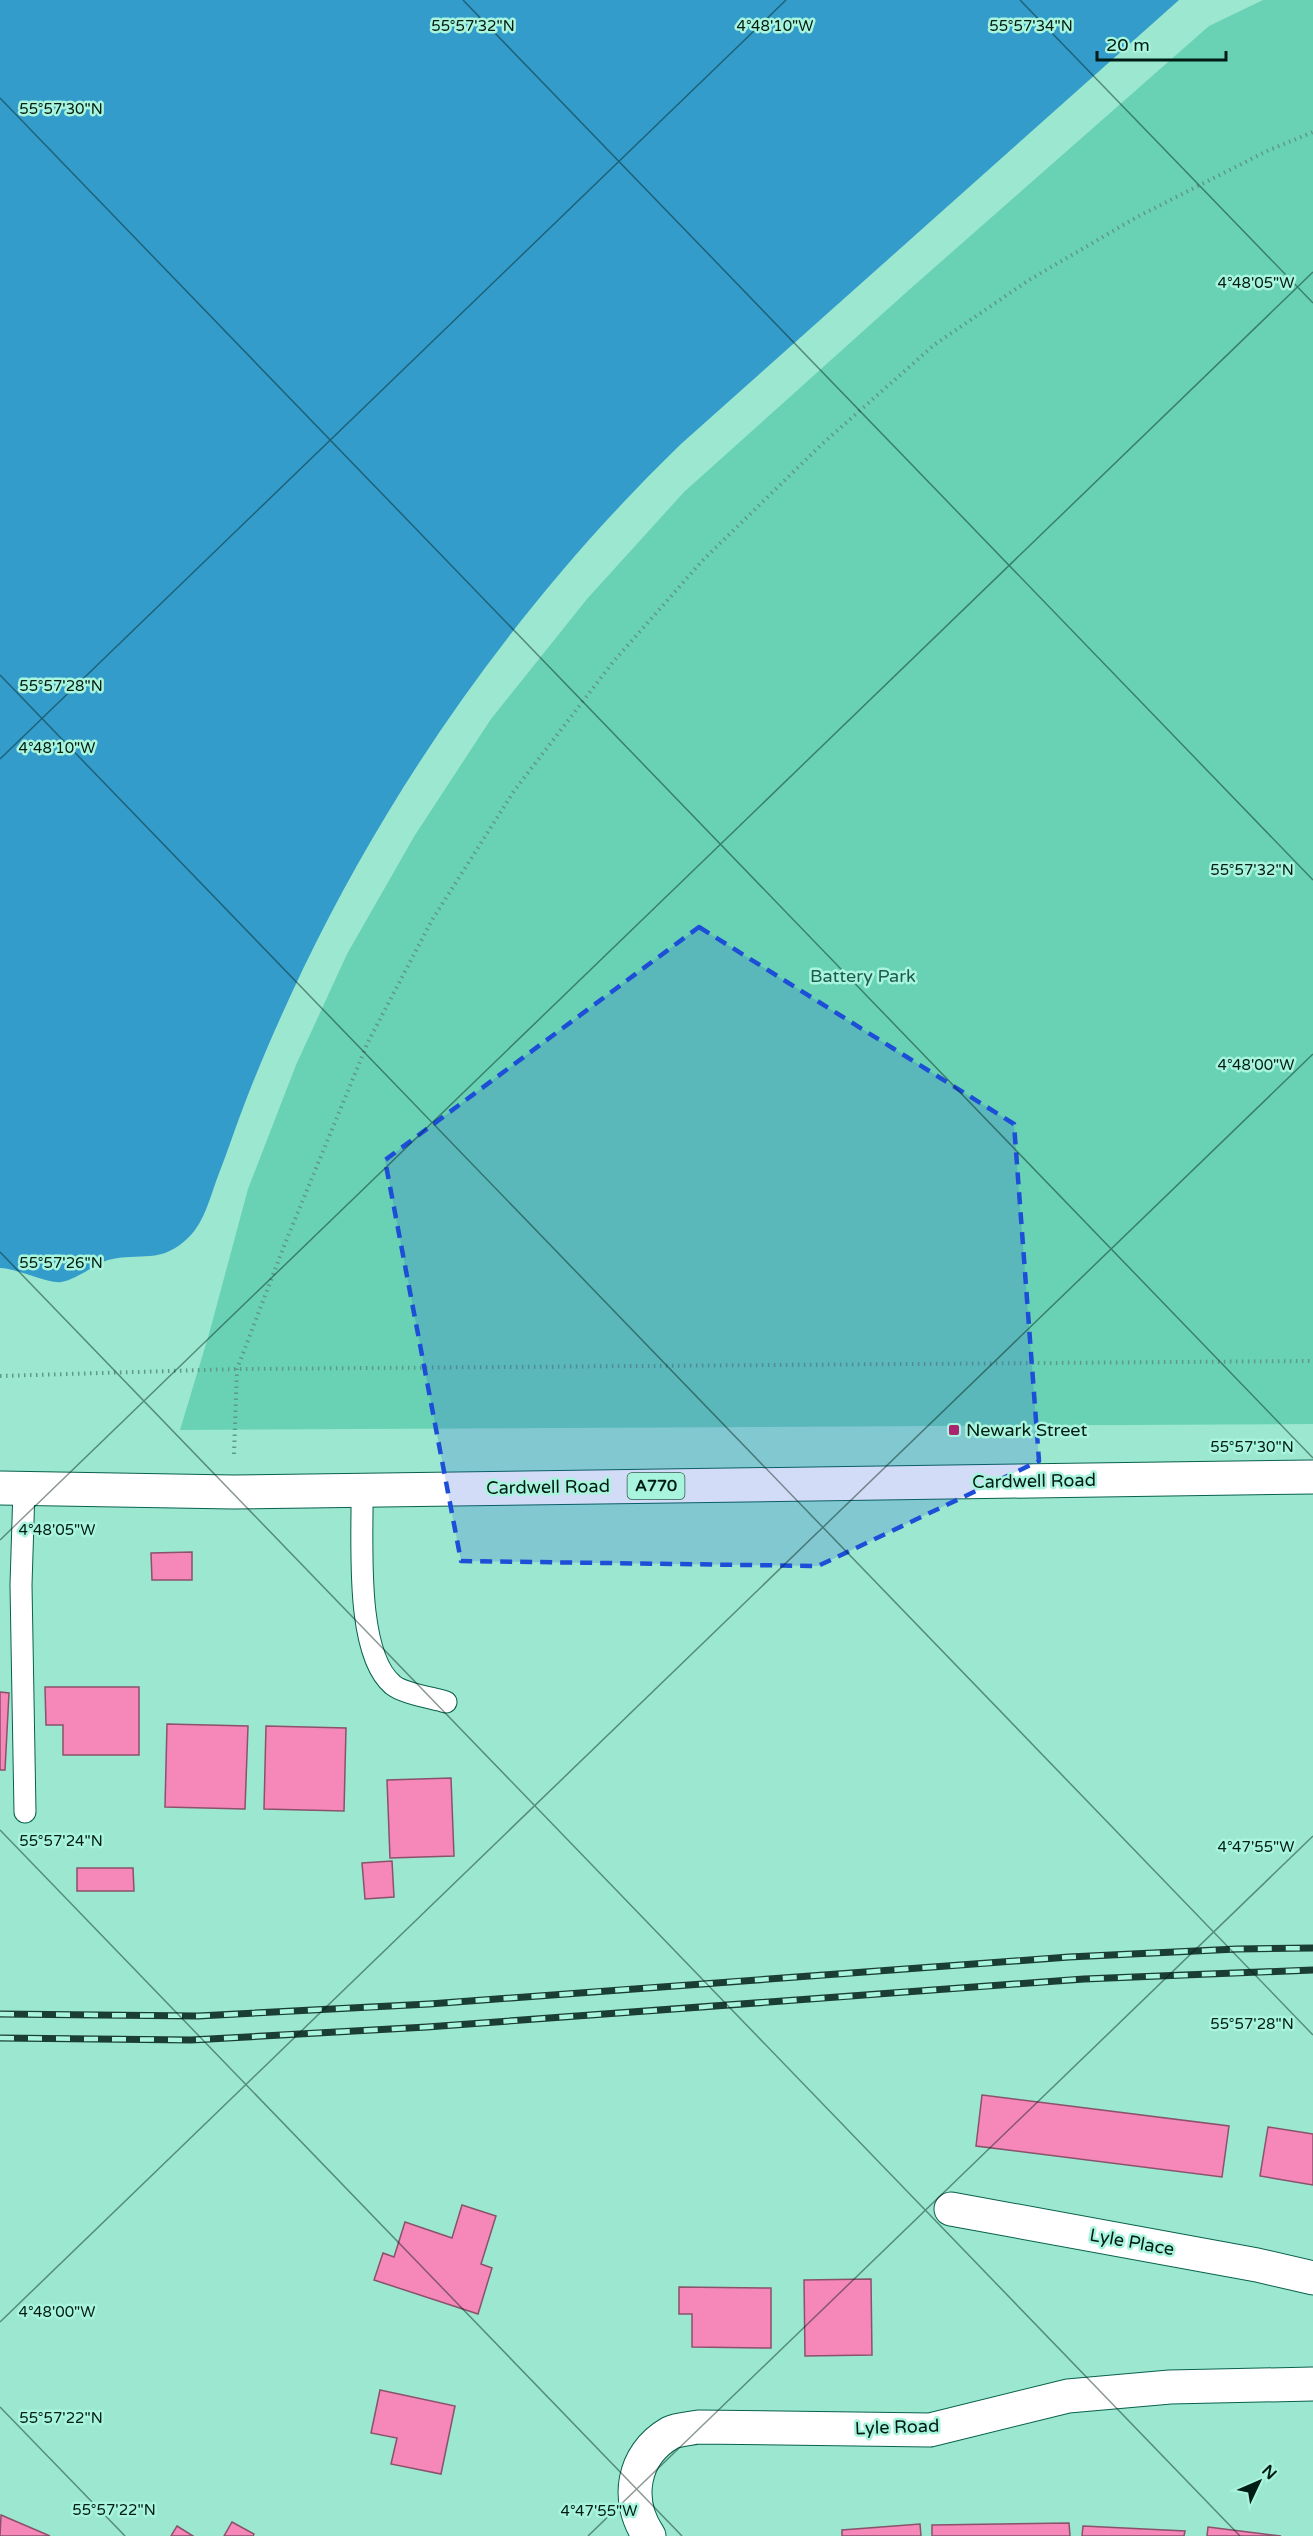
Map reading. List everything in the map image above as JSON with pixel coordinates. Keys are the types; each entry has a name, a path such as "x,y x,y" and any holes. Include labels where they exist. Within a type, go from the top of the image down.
{"main road":[{"name":"Cardwell Road","path":"12,1489 233,1492 1313,1477"},
{"name":"Lyle Place","path":"951,2209 1257,2265 1313,2278"},
{"name":"Lyle Road","path":"649,2536 634,2500 638,2471 648,2450 672,2432 698,2427 930,2430 1068,2396 1170,2387 1313,2384"}],"lane":[{"path":"12,1489 21,1585 25,1812"},
{"path":"362,1490 363,1600 375,1662 394,1686 446,1702"}],"path":[{"path":"233,1492 237,1369 284,1246 369,1042 432,920 514,791 613,662 702,561 821,445 934,345 1029,280 1137,217 1267,151 1313,132"},
{"path":"0,1376 237,1369 1313,1361"}],"highlighted area":[{"path":"699,927 1014,1124 1039,1461 818,1566 461,1561 385,1160"}],"green space":[{"name":"Battery Park","path":"1263,0 1313,0 1313,1424 180,1430 209,1334 248,1189 296,1065 347,954 415,835 491,719 587,599 684,492 1209,26"}],"water":[{"path":"0,0 1179,0 681,444 570,562 469,690 423,757 380,826 340,897 273,1034 242,1109 207,1208 195,1231 179,1246 169,1251 150,1256 108,1260 61,1282 48,1281 15,1270 0,1268"}],"building":[{"path":"192,1552 192,1580 152,1580 151,1553"},
{"path":"45,1687 139,1687 139,1755 63,1755 63,1725 46,1725"},
{"path":"0,1692 9,1693 5,1770 0,1770"},
{"path":"167,1724 248,1726 245,1809 165,1807"},
{"path":"266,1726 346,1728 344,1811 264,1809"},
{"path":"451,1778 454,1856 390,1858 387,1780"},
{"path":"392,1861 394,1897 365,1899 362,1863"},
{"path":"77,1868 133,1868 134,1891 77,1891"},
{"path":"982,2095 1229,2126 1222,2177 976,2146"},
{"path":"1268,2127 1313,2134 1313,2185 1260,2176"},
{"path":"462,2205 496,2216 481,2264 492,2268 478,2314 374,2280 383,2253 394,2257 405,2222 452,2238"},
{"path":"871,2279 872,2355 805,2356 804,2280"},
{"path":"679,2287 771,2288 771,2348 692,2347 692,2314 679,2314"},
{"path":"380,2390 455,2406 441,2474 391,2464 397,2438 371,2433"},
{"path":"1,2515 50,2536 0,2536"},
{"path":"232,2522 254,2534 253,2536 224,2536"},
{"path":"1069,2523 1070,2536 932,2536 932,2525"},
{"path":"920,2524 921,2536 842,2536 842,2530"},
{"path":"177,2526 193,2536 171,2536"},
{"path":"1083,2526 1185,2531 1184,2536 1082,2536"},
{"path":"1208,2527 1281,2536 1207,2536"}],"railway":[{"path":"0,2014 198,2016 429,2004 1069,1957 1237,1949 1313,1948"},
{"path":"0,2038 191,2040 427,2027 1084,1979 1313,1970"}],"place":[{"name":"Newark Street","path":"954,1430"}]}
